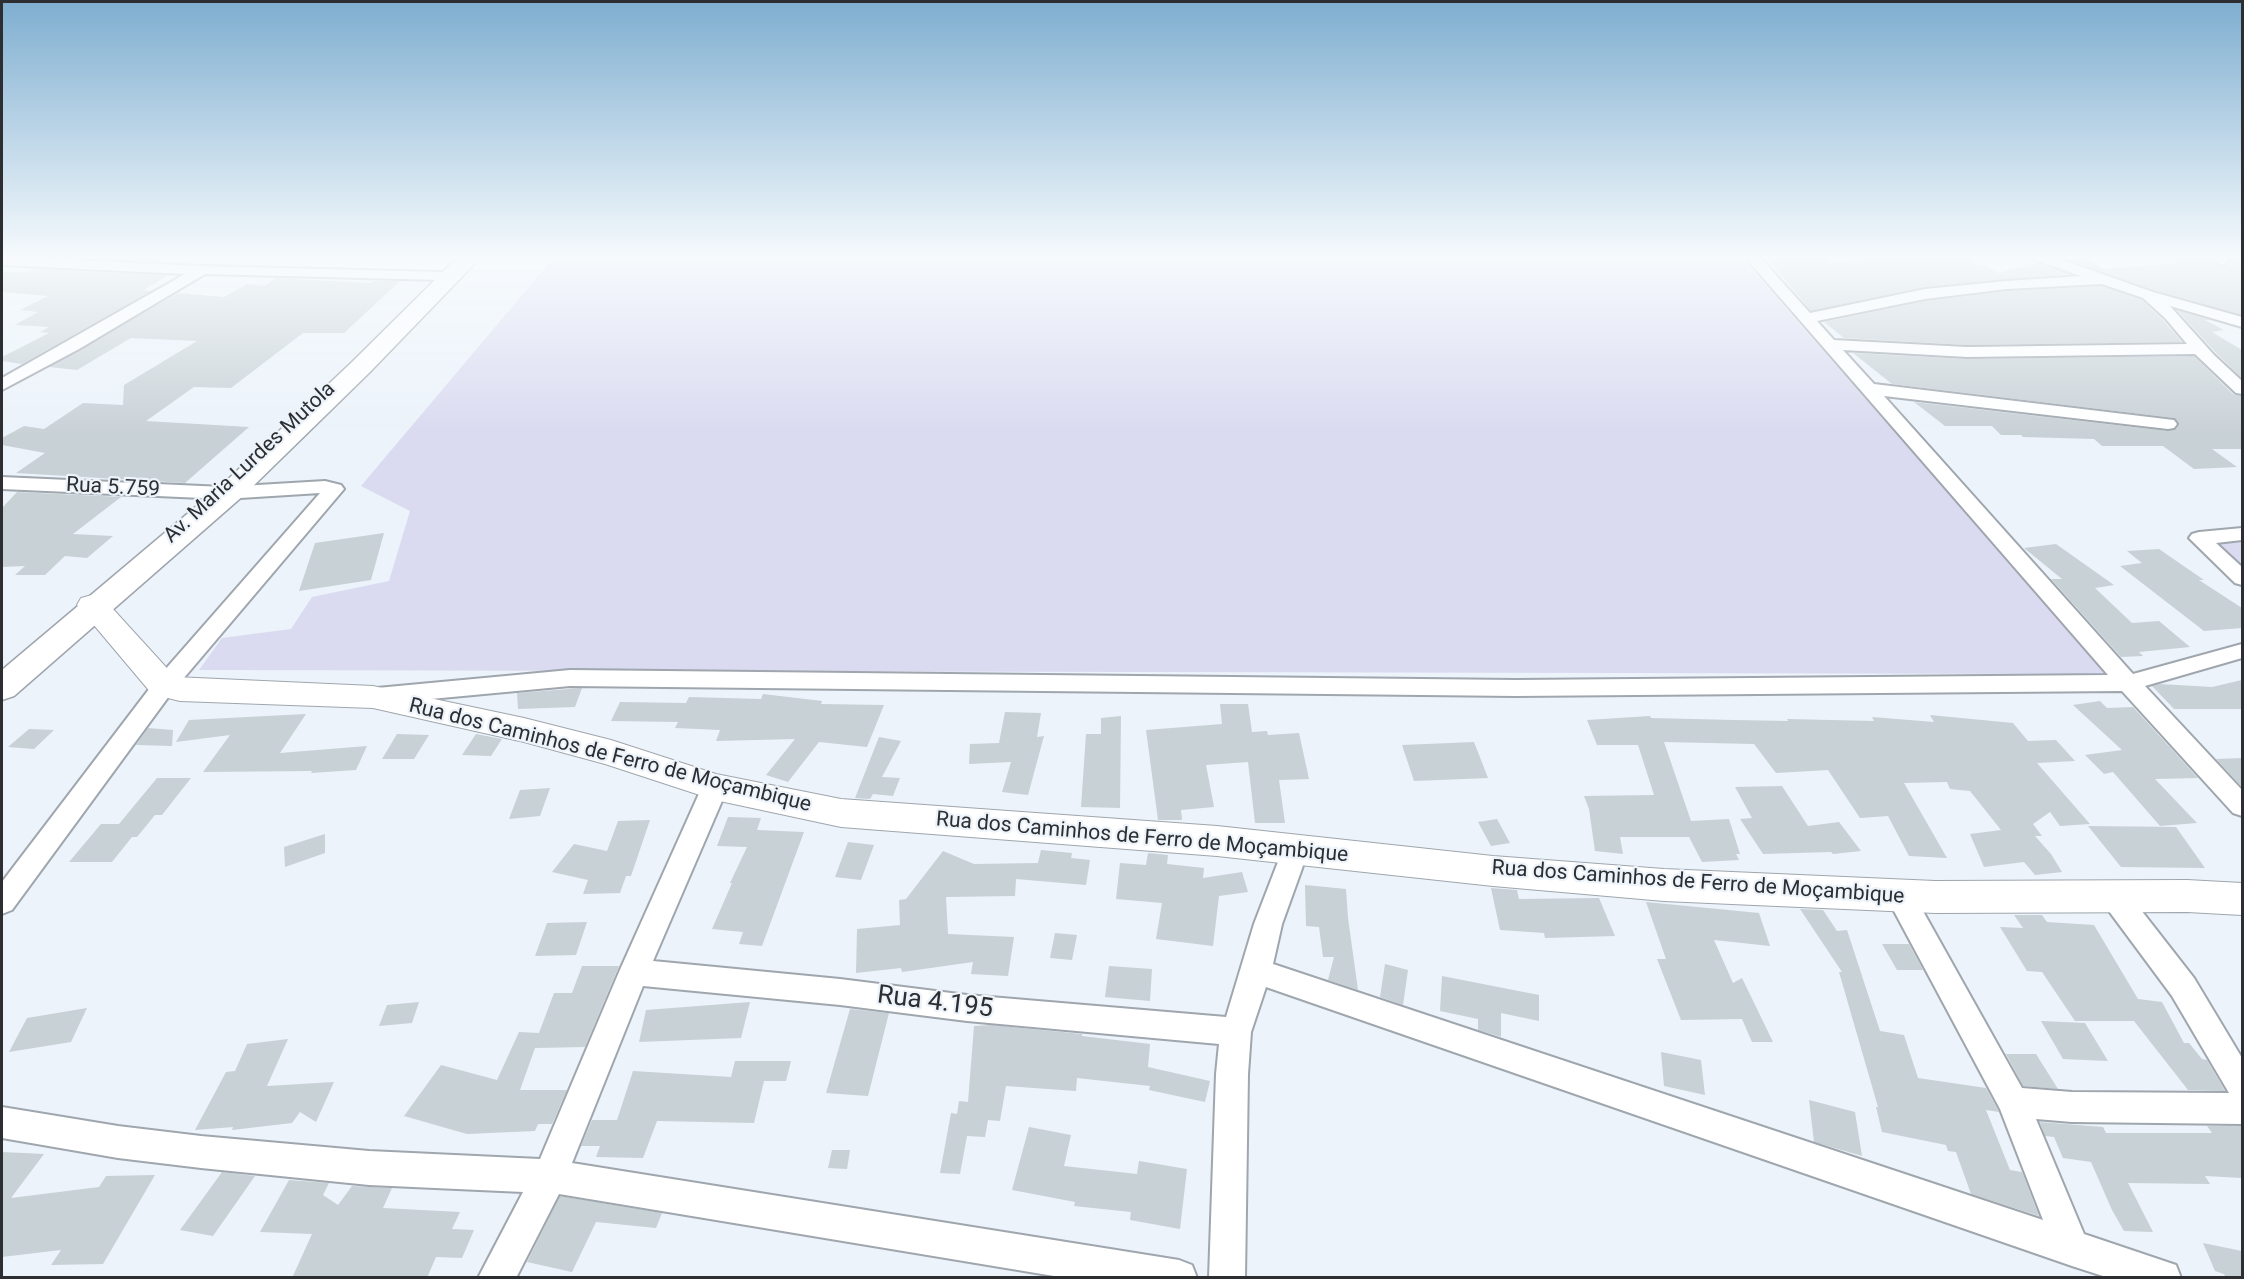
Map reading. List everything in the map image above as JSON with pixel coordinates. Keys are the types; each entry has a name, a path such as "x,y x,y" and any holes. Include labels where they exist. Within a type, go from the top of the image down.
{"main road":[{"path":"2,688 234,489 412,316"}],"street":[{"path":"2,385 121,316"},
{"name":"Av. Maria Lurdes Mutola","path":"2,683 224,493 401,316"},
{"path":"1805,316 2128,683 2242,806"},
{"path":"1807,318 1818,316"},
{"path":"2172,316 2208,359 2242,388"},
{"path":"2225,316 2241,320"},
{"path":"1832,345 1967,352 2200,349"},
{"path":"1870,389 2168,424"},
{"name":"Rua 5.759","path":"2,483 224,493 334,489 164,686"},
{"path":"2242,534 2199,538 2242,578"},
{"path":"2,902 164,686 92,605"},
{"path":"373,697 570,678 1516,688 2128,683 2242,651"},
{"name":"Rua dos Caminhos de Ferro de Moçambique","path":"164,686 180,690 373,697 524,730 610,753 715,787 841,813 1218,841 1493,871 1664,885 1900,896 2114,895 2242,899"},
{"path":"496,1278 550,1176 634,972 715,787"},
{"path":"1227,1278 1232,1074 1236,1032 1256,971 1268,924 1296,849"},
{"path":"2114,895 2183,987 2242,1086"},
{"path":"1900,896 2013,1102 2072,1248"},
{"path":"1256,971 2163,1278"},
{"name":"Rua 4.195","path":"634,972 840,992 967,1008 1236,1032"},
{"path":"2013,1102 2072,1107 2242,1108"},
{"path":"2,1123 118,1142 201,1152 369,1168 550,1176 1179,1278"}],"shaded area":[{"path":"505,316 1792,316 2107,674 199,670 222,638 291,629 312,597 389,581 410,511 361,486"},
{"path":"2242,541 2242,577 2201,543"}],"building":[{"path":"31,316 107,316 22,364 2,361 2,357 49,333 40,332 49,327 15,325"},
{"path":"138,316 363,316 344,333 303,333 231,388 194,387 146,421 249,427 185,483 16,473 45,453 2,445 2,438 24,426 44,429 83,403 123,405 124,385 197,341 131,338 77,370 49,367"},
{"path":"1854,316 2158,316 2182,342 1967,345 1844,338 1824,322"},
{"path":"2182,316 2195,316 2209,320 2205,320 2224,330 2212,332 2242,350 2242,378"},
{"path":"1853,353 1967,359 2194,356 2234,395 2242,396 2242,449 2212,449 2237,467 2194,469 2163,446 2102,446 2094,439 2001,435 1992,426 1945,426 1914,402 2168,431 2176,429 2179,424 2174,418 1892,384"},
{"path":"17,492 121,497 73,534 113,536 87,558 65,556 45,575 15,575 25,566 2,567 2,508"},
{"path":"384,533 371,580 299,591 315,543"},
{"path":"2056,544 2114,585 2095,588 2132,623 2159,621 2190,647 2139,652 2143,656 2121,657 2051,579 2062,579 2024,548"},
{"path":"2159,549 2204,580 2199,580 2242,608 2242,628 2204,631 2120,566 2142,563 2127,551"},
{"path":"2242,680 2242,709 2174,709 2152,686 2160,684 2212,687"},
{"path":"582,688 575,707 518,709 517,693"},
{"path":"763,694 822,701 821,704 884,705 867,747 819,742 788,782 766,775 795,739 716,741 720,730 675,728 678,722 611,721 620,702 686,703 689,697 761,699"},
{"path":"2100,701 2107,708 2133,707 2198,778 2155,779 2197,823 2160,826 2113,772 2104,774 2085,755 2122,750 2073,705"},
{"path":"1220,704 1248,704 1252,732 1267,731 1268,735 1299,733 1309,779 1279,780 1285,823 1255,823 1248,762 1206,765 1214,807 1181,810 1182,820 1158,820 1146,730 1222,724"},
{"path":"1005,712 1041,713 1037,737 1044,736 1028,795 1002,792 1011,762 969,764 970,744 999,743"},
{"path":"306,714 280,753 367,746 356,770 311,773 312,771 203,772 230,735 176,742 189,720"},
{"path":"1930,715 2013,723 2028,741 2056,740 2075,761 2037,763 2090,824 2060,826 2050,812 2033,824 2042,836 2035,836 2051,854 2062,872 2035,875 2024,862 1984,867 1970,834 2001,830 1970,791 1950,789 1947,782 1904,783 1947,858 1909,856 1888,816 1860,818 1828,770 1776,773 1754,744 1664,742 1691,821 1729,819 1740,854 1736,854 1739,860 1702,862 1689,837 1620,837 1623,854 1595,851 1589,809 1584,796 1654,795 1638,745 1597,745 1587,720 1650,716 1651,718 1734,720 1874,721 1872,717 1934,722"},
{"path":"1121,716 1120,808 1081,807 1086,734 1101,734 1101,718"},
{"path":"148,728 173,730 172,746 136,745"},
{"path":"29,729 54,730 34,749 8,747"},
{"path":"397,734 429,735 414,759 382,759"},
{"path":"476,734 502,739 491,756 462,755"},
{"path":"879,737 901,741 882,777 900,778 893,796 873,794 870,799 855,798"},
{"path":"1474,742 1488,778 1414,781 1402,745"},
{"path":"2242,758 2242,787 2216,759"},
{"path":"157,778 191,778 162,815 155,815 137,837 132,837 112,862 69,862 101,824 119,824"},
{"path":"1782,786 1808,826 1839,822 1861,851 1833,854 1831,852 1763,854 1740,819 1752,818 1735,787"},
{"path":"550,788 540,816 509,819 520,790"},
{"path":"728,817 761,818 757,830 804,832 762,946 739,944 743,932 712,929 747,847 717,846"},
{"path":"1497,819 1510,843 1491,846 1478,822"},
{"path":"650,820 631,876 626,876 620,893 583,894 588,880 552,872 574,844 607,851 618,821"},
{"path":"2088,826 2176,827 2205,868 2121,867"},
{"path":"325,834 325,853 285,867 284,847"},
{"path":"848,842 874,845 861,880 835,877"},
{"path":"1041,850 1072,853 1071,858 1090,860 1086,885 1016,879 1015,896 946,897 948,934 1014,937 1008,976 971,974 973,962 902,972 901,968 856,973 857,929 900,925 899,900 906,899 943,851 974,864 1038,863"},
{"path":"1148,853 1168,855 1167,864 1204,868 1203,878 1242,872 1248,892 1219,896 1213,946 1156,939 1162,903 1116,899 1120,863 1146,865"},
{"path":"1305,885 1346,889 1358,990 1328,980 1334,957 1323,957 1319,927 1306,926"},
{"path":"1491,888 1517,890 1519,899 1599,898 1615,936 1545,938 1544,933 1500,930"},
{"path":"1646,902 1759,913 1770,946 1714,940 1733,983 1742,978 1773,1042 1752,1042 1742,1019 1681,1020 1657,959 1666,959"},
{"path":"1800,909 1823,910 1837,931 1847,930 1880,1031 1904,1035 1918,1078 1986,1088 1999,1112 1986,1110 2010,1170 2022,1172 2039,1216 1971,1194 1956,1152 1948,1151 1946,1145 1882,1132 1876,1107 1878,1107 1839,972 1842,972"},
{"path":"2014,915 2042,915 2047,922 2094,925 2138,999 2162,1002 2184,1043 2189,1043 2202,1059 2207,1060 2225,1091 2188,1090 2134,1021 2075,1021 2042,972 2027,971 2000,927 2023,928"},
{"path":"587,922 576,955 535,956 547,923"},
{"path":"1055,933 1077,935 1072,960 1050,958"},
{"path":"1882,944 1909,944 1923,970 1897,970"},
{"path":"1385,964 1408,970 1403,1005 1380,997"},
{"path":"582,966 619,966 585,1047 535,1048 520,1090 567,1090 552,1124 538,1124 535,1131 467,1134 404,1116 441,1065 497,1080 519,1032 539,1033 554,993 572,993"},
{"path":"1109,966 1152,969 1150,1001 1105,997"},
{"path":"1442,976 1539,995 1539,1021 1501,1013 1501,1037 1478,1030 1478,1019 1440,1011"},
{"path":"419,1002 412,1023 379,1026 387,1005"},
{"path":"750,1002 741,1038 639,1042 646,1010"},
{"path":"87,1008 71,1042 9,1052 27,1018"},
{"path":"850,1009 889,1013 868,1096 826,1093"},
{"path":"2041,1021 2085,1023 2108,1061 2063,1059"},
{"path":"991,1025 1082,1034 1082,1036 1150,1044 1148,1067 1210,1081 1205,1102 1149,1090 1150,1086 1077,1078 1076,1091 1006,1086 1000,1121 988,1120 985,1137 967,1136 960,1174 940,1173 951,1113 957,1114 959,1101 968,1102 974,1026"},
{"path":"288,1039 267,1086 334,1082 316,1122 300,1112 292,1123 232,1130 233,1127 195,1130 226,1072 235,1071 247,1044"},
{"path":"1661,1052 1701,1060 1705,1095 1664,1086"},
{"path":"2006,1054 2036,1054 2058,1089 2023,1086"},
{"path":"735,1061 791,1061 786,1081 764,1081 754,1123 657,1121 643,1158 596,1157 600,1146 581,1146 592,1120 617,1120 633,1071 731,1077"},
{"path":"1809,1100 1855,1112 1862,1156 1814,1142"},
{"path":"2040,1122 2103,1127 2106,1133 2212,1133 2207,1126 2242,1126 2242,1178 2205,1176 2210,1184 2128,1183 2153,1232 2124,1231 2091,1162 2063,1158 2054,1137 2045,1136"},
{"path":"1029,1127 1071,1135 1064,1166 1137,1174 1139,1161 1187,1169 1180,1229 1130,1220 1131,1212 1074,1206 1075,1202 1012,1190"},
{"path":"832,1150 850,1150 847,1169 828,1168"},
{"path":"2,1152 44,1154 11,1198 99,1187 106,1176 155,1175 103,1264 51,1265 61,1250 2,1257"},
{"path":"222,1172 255,1176 213,1236 180,1230"},
{"path":"289,1180 329,1183 323,1195 338,1205 352,1186 392,1188 383,1208 460,1212 452,1229 474,1230 462,1258 436,1257 427,1278 292,1278 312,1234 260,1232"},
{"path":"560,1196 662,1213 656,1228 596,1222 572,1272 527,1262"},
{"path":"2203,1243 2242,1251 2242,1278 2226,1278 2224,1274 2215,1271"}]}
